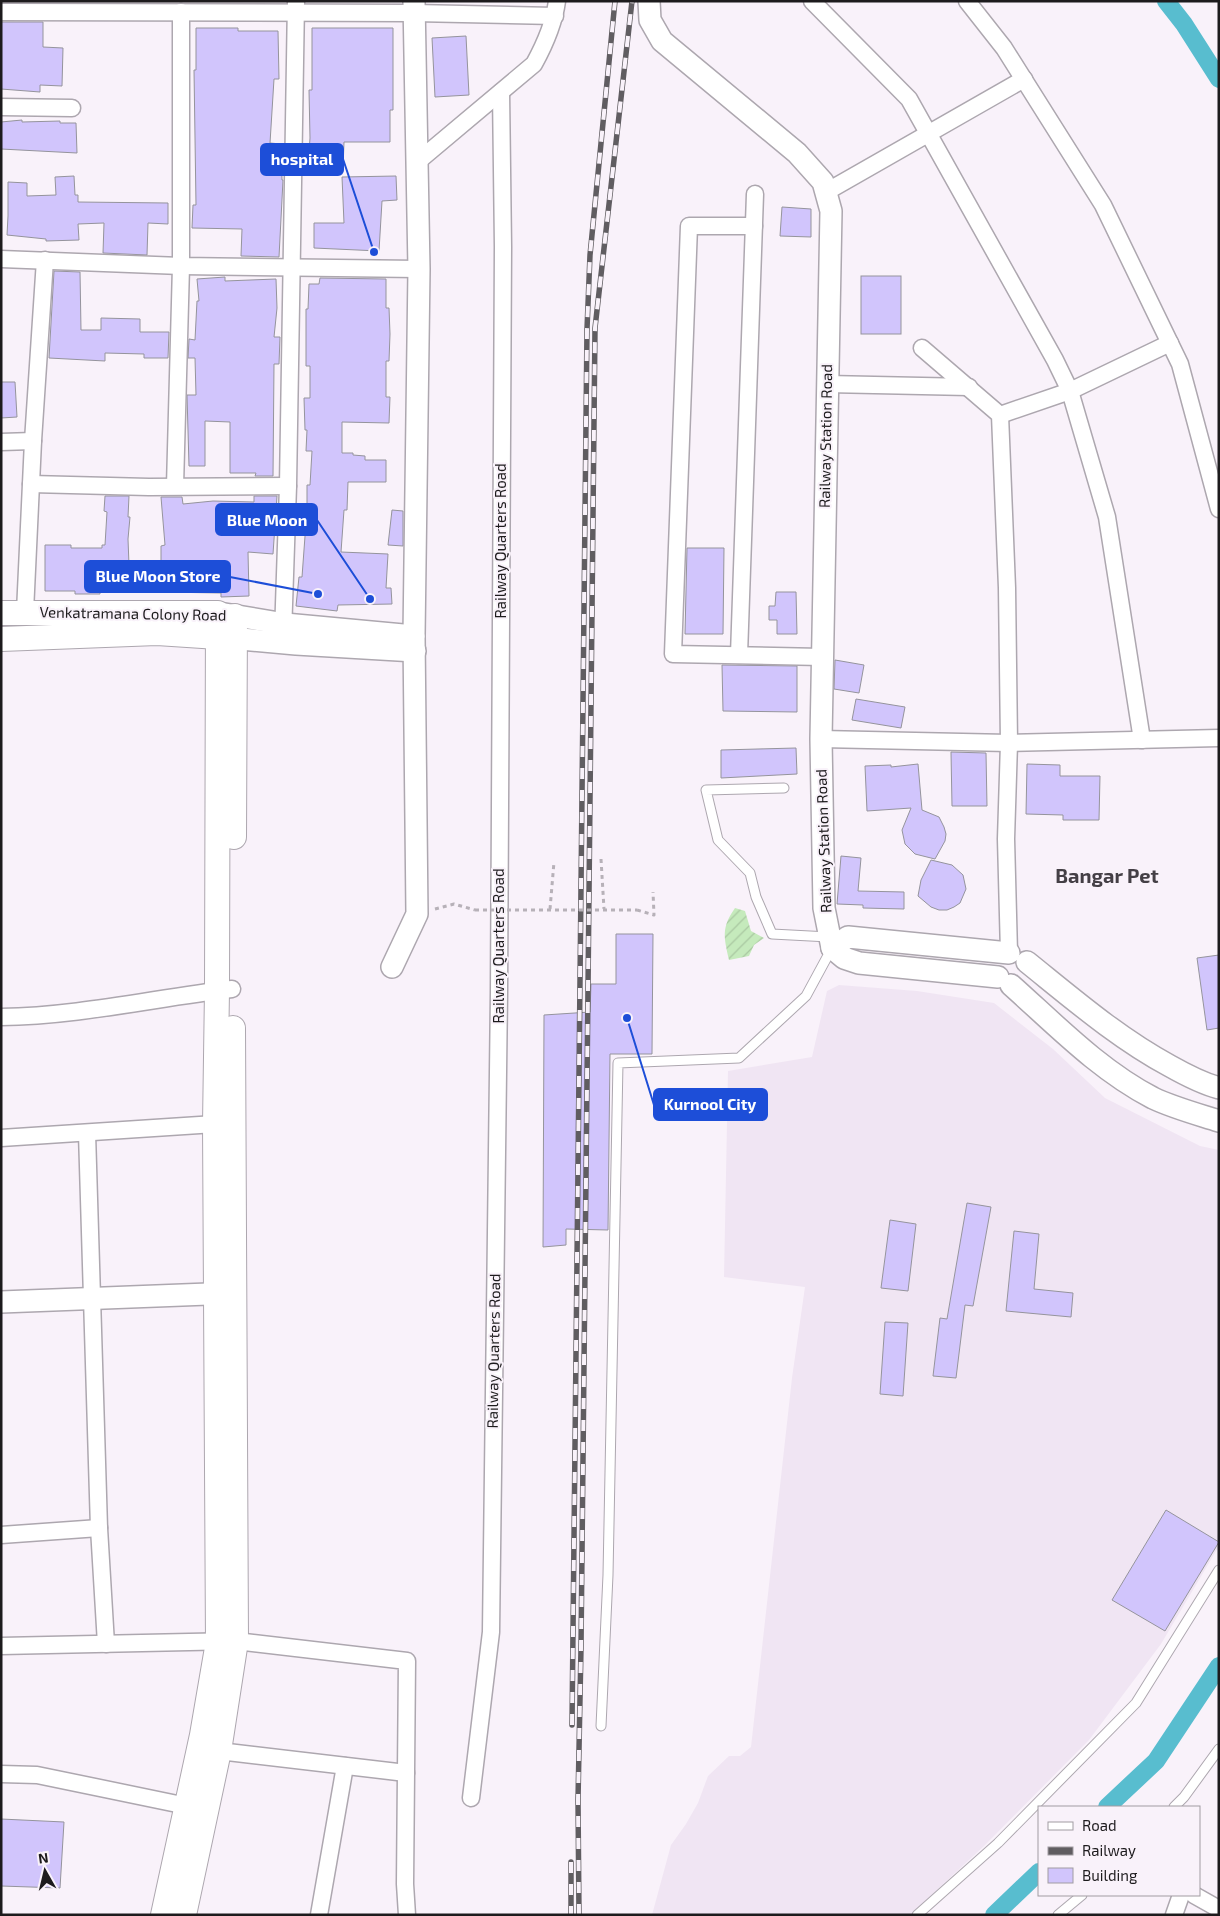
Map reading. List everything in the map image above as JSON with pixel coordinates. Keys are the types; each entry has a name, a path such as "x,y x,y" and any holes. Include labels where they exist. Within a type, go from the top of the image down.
{"main road":[{"name":"Venkatramana Colony Road","path":"1,614 25,612 227,626"},
{"path":"1,639 157,633 227,626 225,989 227,1642 218,1751 184,1915"},
{"path":"225,989 215,1124 225,1293"},
{"path":"163,1915 202,1735 227,1642"}],"street":[{"name":"Railway Station Road","path":"649,1 650,20 662,41 797,153 823,182 831,212 821,739 824,908 831,942"},
{"path":"812,1 909,99 1056,360 1070,392 1107,518 1142,740"},
{"path":"967,1 1004,48 1103,205 1180,364 1219,509"},
{"path":"283,634 293,268 296,7"},
{"path":"1,12 181,12 296,7 556,8 546,42 534,64 416,163"},
{"path":"392,967 417,914 415,644 419,269 414,7"},
{"path":"175,486 181,266 181,12"},
{"path":"826,192 1024,79"},
{"name":"Railway Quarters Road","path":"471,1798 491,1632 499,982 503,257 501,92"},
{"path":"1,107 72,108"},
{"path":"739,655 755,194"},
{"path":"754,226 689,226 673,654 822,657"},
{"path":"1,259 181,266 419,269"},
{"path":"25,612 33,441 45,260"},
{"path":"1000,415 1070,392 1170,344"},
{"path":"922,348 1000,415 1007,588 1009,743 1006,839 1018,958 1028,973 1022,982 1005,981 859,963 844,958 831,942 848,937 1018,958 1120,1035 1155,1058 1202,1084 1219,1088"},
{"path":"827,384 969,387"},
{"path":"1,442 33,441"},
{"path":"31,484 288,486"},
{"name":"Venkatramana Colony Road","path":"227,626 283,634 415,644"},
{"path":"821,739 1009,743 1219,738"},
{"path":"1005,981 1084,1050 1117,1076 1154,1098 1191,1113 1219,1120"},
{"path":"1,1017 90,1010 225,989"},
{"path":"1,1138 215,1124"},
{"path":"88,1132 99,1528 106,1644"},
{"path":"1,1302 225,1293"},
{"path":"1,1535 99,1528"},
{"path":"1,1646 227,1642 407,1661 405,1884 408,1915"},
{"path":"218,1751 406,1773"},
{"path":"319,1915 345,1766"},
{"path":"1,1774 37,1775 187,1806"},
{"path":"1174,1915 1181,1896"},
{"path":"1196,1896 1219,1909"}],"lane":[{"path":"601,1726 608,1565 618,1063 739,1058 806,996 831,942 772,934 756,896 750,873 718,840 706,790 784,788"},
{"path":"917,1915 998,1843 1136,1703 1219,1570"},
{"path":"1175,1806 1184,1797 1219,1749"},
{"path":"1058,1915 1081,1896"}],"path":[{"path":"601,859 604,909"},
{"path":"550,909 554,862"},
{"path":"454,904 475,910 637,910 654,916 653,892"}],"shaded area":[{"path":"839,985 917,991 994,1003 1053,1049 1105,1098 1200,1146 1219,1150 1219,1546 1161,1644 1089,1740 984,1846 910,1915 652,1915 671,1845 698,1803 708,1776 729,1756 740,1756 751,1747 792,1378 805,1287 724,1277 728,1071 812,1057 827,991"}],"green space":[{"path":"735,908 745,911 751,931 764,938 754,945 749,956 729,960 725,933 727,921"}],"building":[{"path":"1,22 43,22 43,47 63,48 62,86 40,85 40,92 1,89"},
{"path":"196,28 238,28 238,31 278,31 279,79 274,79 270,143 281,144 283,180 279,257 241,256 242,229 192,228 193,205 196,205 194,70 196,70"},
{"path":"312,28 393,28 393,110 390,110 390,142 344,142 343,169 308,167 310,138 309,90 312,90"},
{"path":"466,36 469,95 435,97 432,38"},
{"path":"22,120 22,122 60,121 60,123 76,123 77,153 1,149 1,122"},
{"path":"74,176 75,195 78,195 78,202 168,203 168,224 148,223 147,255 103,253 104,223 78,224 79,240 46,241 46,239 7,235 8,182 27,183 27,196 56,195 55,177"},
{"path":"396,176 397,200 382,201 379,251 314,248 314,223 344,223 342,177"},
{"path":"782,207 811,209 811,237 780,236"},
{"path":"54,271 80,272 81,330 101,330 101,318 140,319 140,332 169,332 168,358 144,358 144,354 105,353 105,361 49,358"},
{"path":"861,276 901,276 901,334 861,334"},
{"path":"225,277 225,281 276,279 277,308 274,337 280,337 279,364 274,364 273,476 255,476 256,473 230,473 230,422 205,421 205,466 189,466 187,395 196,395 195,358 188,358 189,339 195,340 197,301 199,301 197,279"},
{"path":"320,278 386,279 386,308 389,308 390,334 389,361 386,361 386,397 390,397 389,423 342,422 342,453 365,456 365,460 386,460 386,482 348,482 347,510 344,510 341,552 388,554 386,588 391,588 392,604 338,605 337,611 296,606 299,577 302,577 307,485 310,485 312,451 306,451 307,430 305,430 304,398 310,398 310,366 306,366 306,309 308,309 309,284 319,284"},
{"path":"1,382 15,382 17,417 1,418"},
{"path":"105,496 129,496 130,591 75,594 75,591 45,591 45,545 71,545 71,548 102,548 102,545 105,545 107,512 104,511"},
{"path":"254,496 277,496 273,554 248,552 249,596 221,597 221,593 161,592 161,546 165,545 161,497 182,497 183,504 213,501 254,502"},
{"path":"392,510 403,511 403,546 388,545"},
{"path":"687,548 724,548 723,634 685,634"},
{"path":"776,592 796,592 797,634 777,634 777,620 769,620 769,606 775,606"},
{"path":"835,660 864,665 859,693 834,689"},
{"path":"722,665 797,666 797,712 723,711"},
{"path":"856,699 905,707 901,728 852,720"},
{"path":"796,748 797,774 721,778 721,750"},
{"path":"951,752 986,753 987,806 952,806"},
{"path":"918,764 922,810 939,817 946,834 945,841 935,859 915,854 905,844 902,830 911,808 867,811 865,766 891,765 891,767"},
{"path":"1027,764 1060,765 1060,776 1100,776 1099,820 1063,820 1063,815 1026,814"},
{"path":"841,856 861,858 858,891 904,892 904,909 863,908 863,905 837,904"},
{"path":"931,860 952,865 963,875 966,889 960,903 947,910 931,907 918,896 921,880"},
{"path":"616,934 653,934 652,1054 610,1054 608,1230 566,1229 566,1245 543,1247 544,1015 590,1012 591,984 616,984"},
{"path":"1219,955 1219,1028 1207,1030 1197,958"},
{"path":"967,1203 991,1207 973,1306 965,1305 956,1378 933,1376 940,1318 947,1319"},
{"path":"890,1220 916,1224 908,1291 881,1288"},
{"path":"1014,1231 1039,1234 1034,1289 1073,1293 1071,1317 1006,1311"},
{"path":"885,1322 908,1323 903,1396 880,1394"},
{"path":"1166,1510 1219,1542 1165,1631 1112,1600"},
{"path":"1,1819 64,1822 60,1888 1,1886"}],"waterway":[{"path":"1166,1 1184,24 1219,79"},
{"path":"1108,1806 1156,1761 1219,1666"},
{"path":"994,1915 1038,1873"}],"railway":[{"path":"572,1725 587,329 590,255 615,1"},
{"path":"579,1915 578,1800 595,328 632,1"},
{"path":"571,1862 571,1915"}],"place":[{"name":"hospital","path":"374,252"},
{"name":"Blue Moon Store","path":"318,594"},
{"name":"Blue Moon","path":"370,599"},
{"name":"Kurnool City","path":"627,1018"}],"district":[{"name":"Bangar Pet","path":"1107,876"}]}
